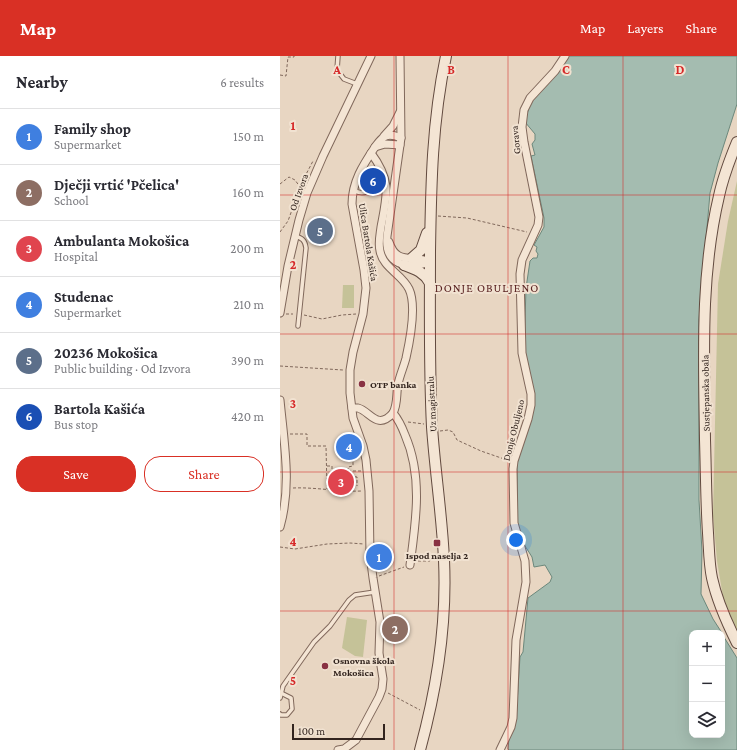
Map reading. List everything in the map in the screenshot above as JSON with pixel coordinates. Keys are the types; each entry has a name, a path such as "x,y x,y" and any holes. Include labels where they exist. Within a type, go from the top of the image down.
{"main road":[{"name":"Uz magistralu","path":"420,750 437,673 444,614 444,559 432,429 430,386 430,262 433,214 434,134 440,83 446,56"},
{"name":"Sustjepanska obala","path":"737,142 719,195 713,225 709,251 704,318 705,433 709,554 712,578 718,599 728,626 737,643"},
{"path":"412,258 417,255 424,244 433,214"},
{"path":"404,265 421,272 430,283"}],"street":[{"name":"Od Izvora","path":"283,314 283,289 295,236 310,187 371,56"},
{"path":"400,56 400,142 387,236 387,248 389,255 393,260 404,265 422,265 430,262"},
{"name":"Gorava","path":"534,234 539,218 524,142 522,127 524,110 530,98 555,71 565,56"},
{"name":"Ulica Bartola Kašića","path":"338,750 344,749 356,740 382,689 383,678 379,653 380,622 372,578 367,472 363,446 353,418 352,408 350,370 363,314 366,288 352,204 353,189 362,167 373,150 393,126 401,108"},
{"path":"384,136 392,135 400,142"},
{"path":"373,150 385,144 400,142"},
{"name":"Ulica Bartola Kašića","path":"373,150 386,183 386,194 380,237 380,253 382,259 403,280 412,295 410,334 406,358 398,384 397,403 393,413"},
{"name":"Donje Obuljeno","path":"500,750 511,727 513,718 516,640 526,582 525,561 514,523 514,461 528,420 532,394 522,354 520,274 522,260 534,234"},
{"path":"387,236 391,247 397,256 402,258 423,259 430,262"},
{"path":"280,400 287,475 280,527"},
{"path":"352,408 358,408 377,420 387,418 393,413 400,423 410,447 416,477 417,517 410,565"}],"lane":[{"path":"338,56 337,70 344,79 357,84"},
{"path":"353,189 361,193 367,192 370,189 370,181 362,167"},
{"path":"295,236 302,238 305,242 306,248 298,326"},
{"path":"280,698 284,686 314,642 330,626 349,600 355,595 375,592"},
{"path":"280,714 287,715 292,709 291,698 281,693"}],"path":[{"path":"280,79 280,75 286,76 288,57 294,56"},
{"path":"280,184 289,177 295,180 300,187"},
{"path":"433,214 467,218 534,234"},
{"path":"283,314 299,314 322,318 363,314"},
{"path":"280,366 350,370"},
{"path":"400,423 427,424"},
{"path":"439,431 448,430 453,432 457,440 501,459 514,461"},
{"path":"348,476 348,467 353,466 353,442 349,433"},
{"path":"283,434 307,434 307,446 326,446 327,489"},
{"path":"326,466 332,466 332,476 357,477 357,486"},
{"path":"348,470 367,472"},
{"path":"286,488 311,487 341,492 369,491"},
{"path":"280,547 295,549 327,544 350,543 370,545"},
{"path":"418,561 430,561 430,559 439,558"},
{"path":"372,578 401,568"},
{"path":"384,694 388,693 422,711"}],"shaded area":[{"path":"567,56 737,56 737,104 710,193 699,320 699,500 702,551 701,594 720,630 689,630 689,738 725,738 725,639 737,658 737,750 508,749 509,738 516,719 520,657 523,652 528,598 550,582 552,577 545,565 534,567 532,557 520,538 517,525 517,455 530,420 524,352 526,288 530,261 533,258 537,258 538,254 536,251 537,247 534,245 544,227 544,218 531,156 535,155 532,144 535,140 535,134 525,122 532,96"},
{"path":"737,181 737,632 723,597 717,561 713,516 718,284 728,221"},
{"path":"343,285 354,285 354,308 342,308"},
{"path":"347,617 367,620 363,657 355,656 342,648"}],"place":[{"name":"Bartola Kašića","path":"373,181"},
{"name":"20236 Mokošica","path":"320,231"},
{"name":"OTP banka","path":"362,384"},
{"name":"Studenac","path":"349,447"},
{"name":"Ambulanta Mokošica","path":"341,482"},
{"name":"Ispod naselja 2","path":"437,543"},
{"name":"Family shop","path":"379,557"},
{"name":"Dječji vrtić 'Pčelica'","path":"395,629"},
{"name":"Osnovna škola Mokošica","path":"325,666"}],"district":[{"name":"DONJE OBULJENO","path":"487,288"}]}
